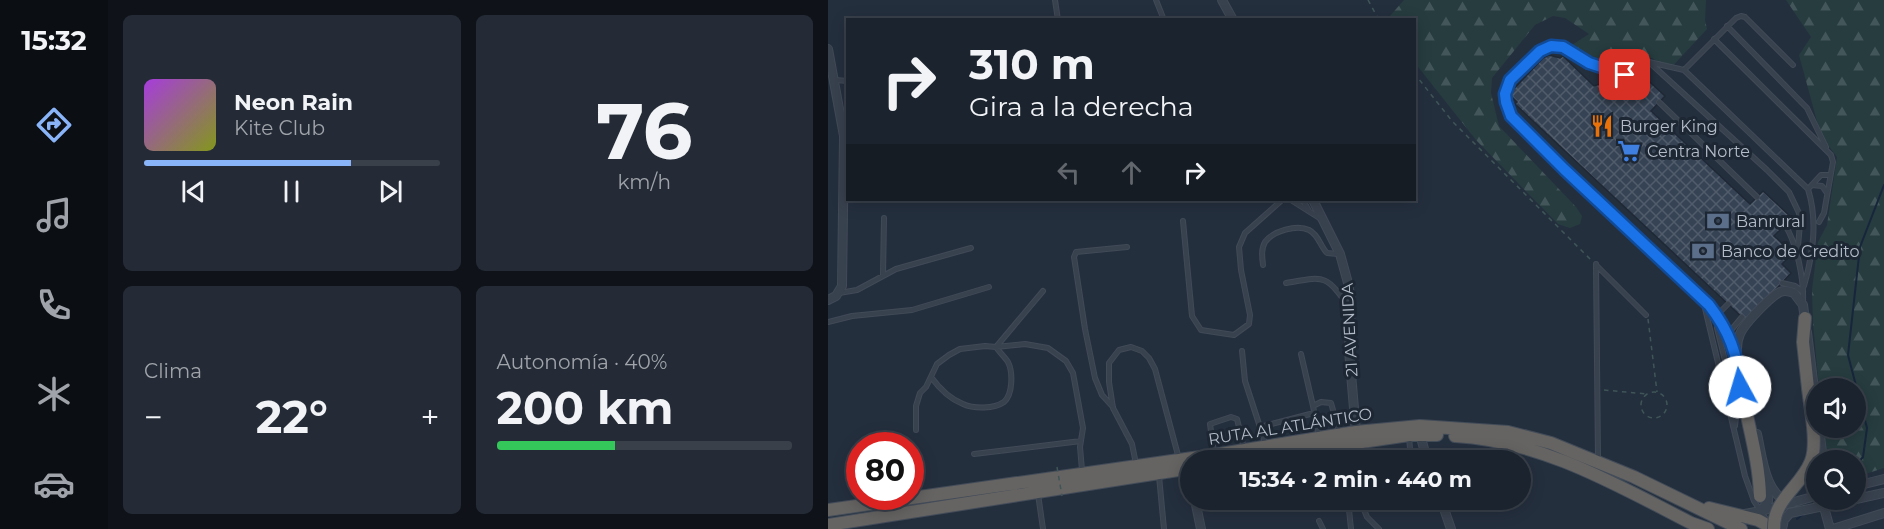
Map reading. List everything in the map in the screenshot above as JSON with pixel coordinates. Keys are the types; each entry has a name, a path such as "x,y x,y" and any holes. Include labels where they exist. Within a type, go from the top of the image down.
{"highway":[{"path":"1681,501 1739,514 1758,520 1774,529 1775,513 1780,502 1809,466 1814,442 1803,342 1804,311"},
{"path":"1738,360 1742,398 1759,476 1760,496"},
{"name":"RUTA AL ATLÁNTICO","path":"1357,439 1420,426 1508,432 1551,444 1598,462 1741,529"},
{"name":"RUTA AL ATLÁNTICO","path":"1291,450 1340,440 1414,435 1468,437 1530,448 1605,479 1697,526 1708,529"},
{"name":"RUTA AL ATLÁNTICO","path":"1284,450 1319,438 1340,440"},
{"path":"1530,448 1578,463 1700,519 1721,525"},
{"name":"RUTA AL ATLÁNTICO","path":"924,497 1137,466 1180,469"},
{"name":"RUTA AL ATLÁNTICO","path":"828,525 1180,470"},
{"path":"938,495 934,502 938,509"},
{"name":"RUTA AL ATLÁNTICO","path":"828,510 846,506"}],"street":[{"path":"1222,0 1232,18"},
{"path":"828,49 844,136 842,286 838,293 828,300"},
{"name":"21 AVENIDA","path":"1314,201 1340,254 1348,283 1349,350 1357,439"},
{"path":"1791,503 1786,502 1775,493 1769,480 1738,360 1739,335 1744,327 1780,292 1794,292 1804,311 1813,378"},
{"path":"1414,435 1422,450"},
{"path":"1866,484 1884,479"},
{"path":"1761,511 1768,501 1769,480"},
{"path":"1866,497 1884,493"},
{"path":"1739,514 1806,500"},
{"path":"1782,529 1784,520 1790,513 1806,504"},
{"path":"1197,510 1201,529"},
{"path":"1444,510 1451,529"},
{"path":"1823,510 1831,529 1884,513"}],"lane":[{"path":"1055,0 1058,18"},
{"path":"1156,0 1163,18"},
{"path":"1684,69 1741,15 1793,65"},
{"path":"1727,26 1808,108 1833,162 1823,216 1819,222"},
{"path":"1714,39 1827,150"},
{"path":"1633,78 1589,63 1563,47 1545,48 1510,80 1505,94 1508,110 1511,116 1564,169 1703,299 1718,316 1738,360"},
{"path":"1608,69 1634,62 1649,62 1684,69 1810,187 1814,228 1803,293 1804,311"},
{"path":"1649,62 1789,192 1799,213 1797,256"},
{"path":"835,80 846,81"},
{"path":"1659,102 1757,197"},
{"path":"1810,187 1821,175 1830,175"},
{"path":"1810,187 1822,186 1827,193"},
{"path":"1183,221 1192,316 1201,330 1225,335 1234,334 1249,324 1250,315 1239,247 1245,233 1281,201"},
{"path":"1293,201 1324,222"},
{"path":"1304,201 1310,212"},
{"path":"883,274 884,218"},
{"path":"1785,225 1797,256 1804,286"},
{"path":"1263,265 1264,243 1271,236 1295,228 1307,229 1314,233 1327,253 1340,254"},
{"path":"1127,247 1076,252 1074,257 1095,378 1102,395 1113,408 1132,444 1137,466"},
{"path":"838,293 857,290 896,269 971,248"},
{"path":"1596,264 1646,315"},
{"path":"1596,264 1598,462"},
{"path":"1286,283 1318,277 1326,280 1350,309"},
{"path":"1782,283 1795,286 1803,293"},
{"path":"828,322 852,316 912,310 989,287"},
{"path":"996,347 1043,291"},
{"path":"1703,299 1749,489 1774,529"},
{"path":"1721,311 1728,304"},
{"path":"1729,337 1732,329 1742,317"},
{"path":"1717,328 1737,409 1735,430"},
{"path":"916,430 916,406 920,393 937,364 954,352 985,346 1025,344 1048,348 1066,361 1073,373 1083,428 1080,453 1082,474"},
{"path":"931,377 938,387 965,405 985,407 1002,403 1008,397 1012,380 1008,361 996,347"},
{"path":"1113,408 1109,363 1119,350 1131,347 1142,351 1155,369 1181,450"},
{"path":"1242,351 1245,381 1270,450"},
{"path":"1301,354 1319,438"},
{"path":"1313,406 1321,402 1331,404 1340,450"},
{"path":"1737,409 1748,425"},
{"path":"1260,426 1314,413"},
{"path":"1213,450 1210,424 1232,417 1237,419 1241,450"},
{"path":"1412,450 1414,435"},
{"path":"1357,439 1357,450"},
{"path":"1357,439 1366,450"},
{"path":"974,454 1081,441"},
{"path":"1159,473 1164,529"},
{"path":"1037,493 1042,529"},
{"path":"1349,510 1351,529"},
{"path":"1364,510 1367,517 1379,529"},
{"path":"1320,521 1323,529"}],"path":[{"path":"1368,0 1378,18"},
{"path":"1416,76 1452,121 1596,264"},
{"path":"1646,315 1657,393"},
{"path":"1598,389 1657,393 1666,400 1666,409 1662,415 1654,418 1646,416 1641,409 1642,400 1648,394"},
{"path":"1057,467 1062,496"}],"green space":[{"path":"1404,0 1706,0 1707,29 1669,70 1652,58 1640,56 1610,61 1597,59 1572,45 1589,34 1565,18 1553,16 1535,25 1492,78 1491,93 1499,126 1582,216 1580,224 1570,228 1558,224 1476,140 1416,64 1416,18 1389,17"},
{"path":"1786,0 1884,0 1884,468 1866,474 1866,450 1825,450 1823,438 1866,438 1866,378 1818,378 1812,290 1818,242 1827,225 1837,157 1821,136 1799,55 1811,37"}],"building":[{"name":"Centra Norte","path":"1549,55 1560,58 1563,56 1594,86 1603,83 1609,85 1611,82 1621,91 1639,72 1665,96 1651,111 1750,204 1763,191 1792,218 1774,236 1793,253 1782,264 1791,273 1746,321 1515,104 1517,102 1509,94 1543,58"}],"waterway":[{"path":"1864,450 1867,428 1848,355 1860,247 1884,185"},
{"path":"1797,519 1802,515"}],"place":[{"name":"Burger King","path":"1602,126"},
{"name":"Centra Norte","path":"1629,151"},
{"name":"Banrural","path":"1718,221"},
{"name":"Banco de Credito","path":"1703,251"}],"route":[{"path":"1625,75 1589,63 1563,47 1551,46 1540,51 1510,80 1505,94 1508,110 1511,116 1564,169 1709,305 1718,316 1737,355 1740,387"}]}
